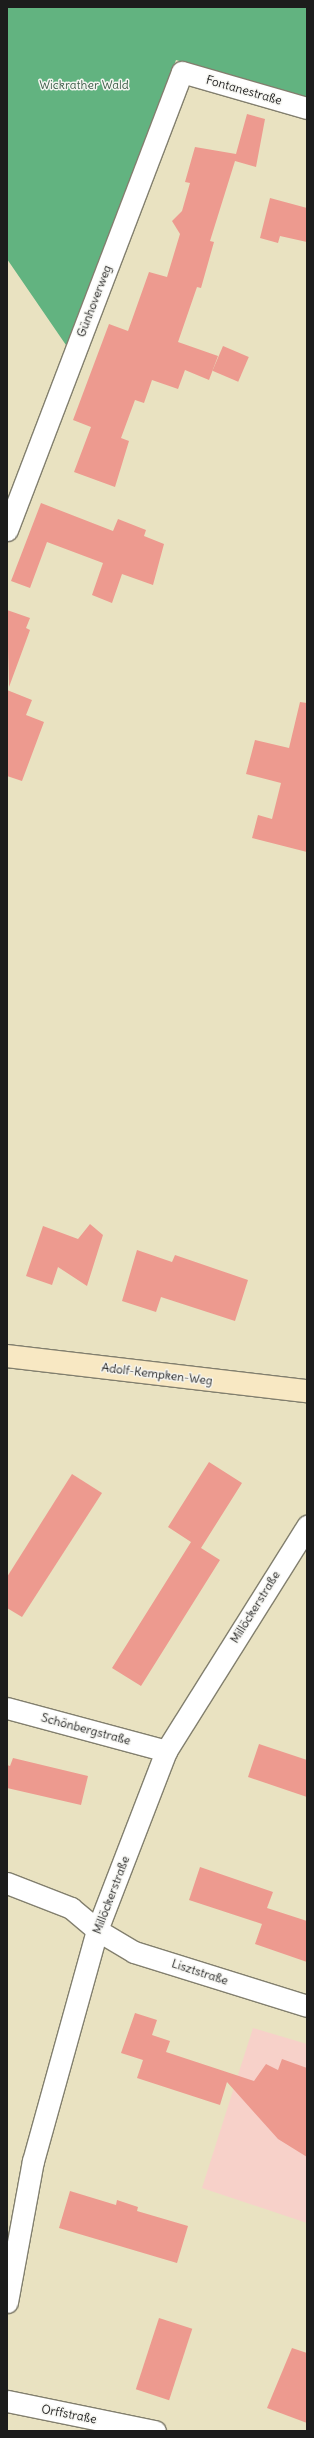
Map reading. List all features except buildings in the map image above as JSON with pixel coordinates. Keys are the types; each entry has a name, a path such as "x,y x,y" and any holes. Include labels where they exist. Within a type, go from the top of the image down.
{"main road":[{"name":"Adolf-Kempken-Weg","path":"7,1356 307,1391"}],"street":[{"name":"Fontanestraße","path":"182,72 307,108"},
{"name":"Günhoverweg","path":"7,530 182,72"},
{"name":"Millöckerstraße","path":"7,2302 33,2161 97,1930 166,1751 307,1526"},
{"name":"Schönbergstraße","path":"7,1708 166,1751"},
{"name":"Lisztstraße","path":"7,1883 71,1908 97,1930 134,1952 307,2006"},
{"name":"Orffstraße","path":"7,2401 155,2431"}],"shaded area":[{"path":"253,2028 307,2044 307,2223 202,2188"}],"green space":[{"name":"Wickrather Wald","path":"7,7 307,7 307,98 176,60 68,348 7,259"}]}
